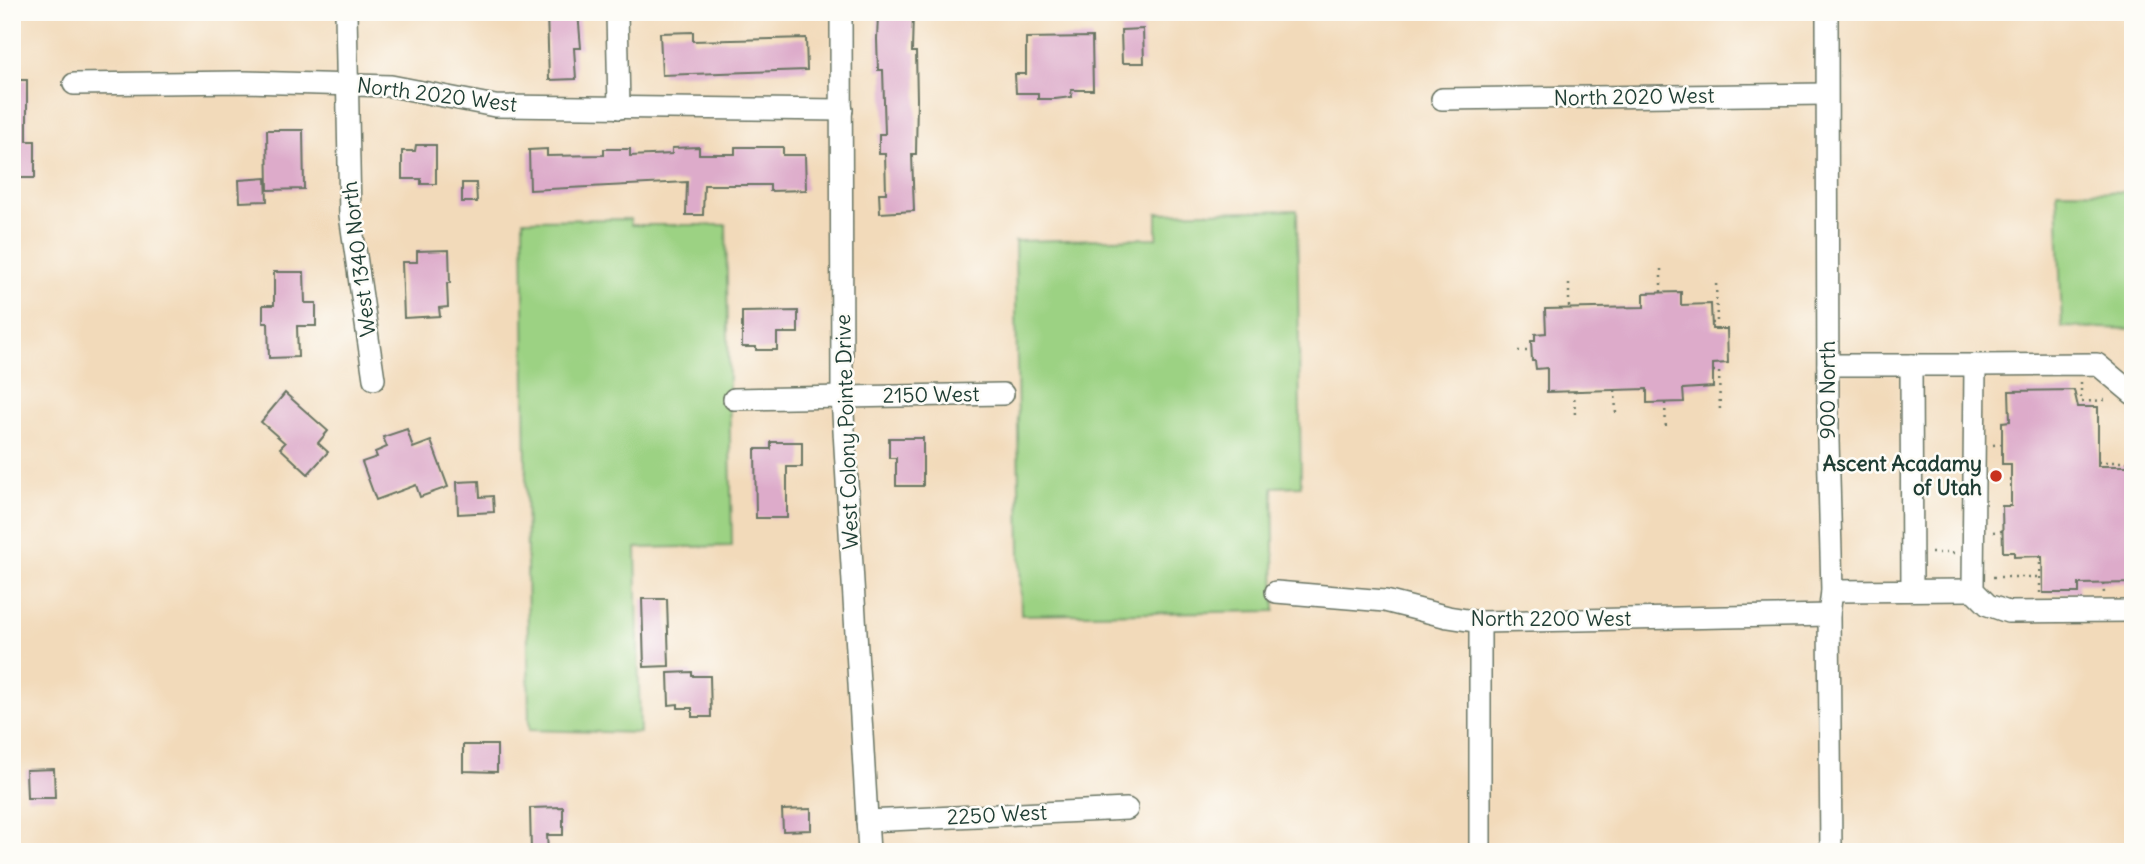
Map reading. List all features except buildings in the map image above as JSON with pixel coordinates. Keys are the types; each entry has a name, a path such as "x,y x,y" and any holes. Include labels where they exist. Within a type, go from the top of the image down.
{"street":[{"name":"West 1340 North","path":"346,12 350,215 374,379"},
{"path":"617,12 619,108"},
{"name":"West Colony Pointe Drive","path":"841,12 842,397 869,852"},
{"name":"900 North","path":"1827,12 1832,592 1829,614 1831,852"},
{"name":"North 2020 West","path":"74,83 243,82 391,86 495,106 842,110"},
{"name":"North 2020 West","path":"1442,99 1826,94"},
{"path":"1828,365 2097,364 2123,392"},
{"path":"1912,365 1912,590"},
{"path":"1975,365 1974,552 1988,605 2008,612 2133,611"},
{"name":"2150 West","path":"734,399 1003,394"},
{"path":"1832,592 1912,590 1982,583"},
{"name":"North 2200 West","path":"1276,592 1385,601 1480,622 1829,614"},
{"path":"1480,622 1480,852"},
{"name":"2250 West","path":"867,821 1127,809"}],"path":[{"path":"1661,264 1661,292"},
{"path":"1712,323 1717,323 1716,281"},
{"path":"1569,284 1569,309"},
{"path":"1518,351 1532,351"},
{"path":"1713,371 1719,371 1720,412"},
{"path":"2081,375 2081,402 2105,400 2123,392"},
{"path":"1615,390 1616,415"},
{"path":"1574,391 1575,416"},
{"path":"1665,403 1666,431"},
{"path":"1990,445 2002,444"},
{"path":"2098,462 2133,463"},
{"path":"1990,532 2003,531"},
{"path":"1912,553 1974,552"},
{"path":"2040,556 2040,597"},
{"path":"1982,583 2040,577"},
{"path":"2104,584 2104,596"}],"green space":[{"path":"2057,191 2133,192 2133,329 2062,327"},
{"path":"1297,210 1301,486 1273,487 1275,611 1021,615 1015,241 1157,238 1157,213"},
{"path":"630,219 631,225 726,225 732,546 636,548 640,733 529,730 523,220"}],"place":[{"name":"Ascent Acadamy of Utah","path":"1996,476"}]}
